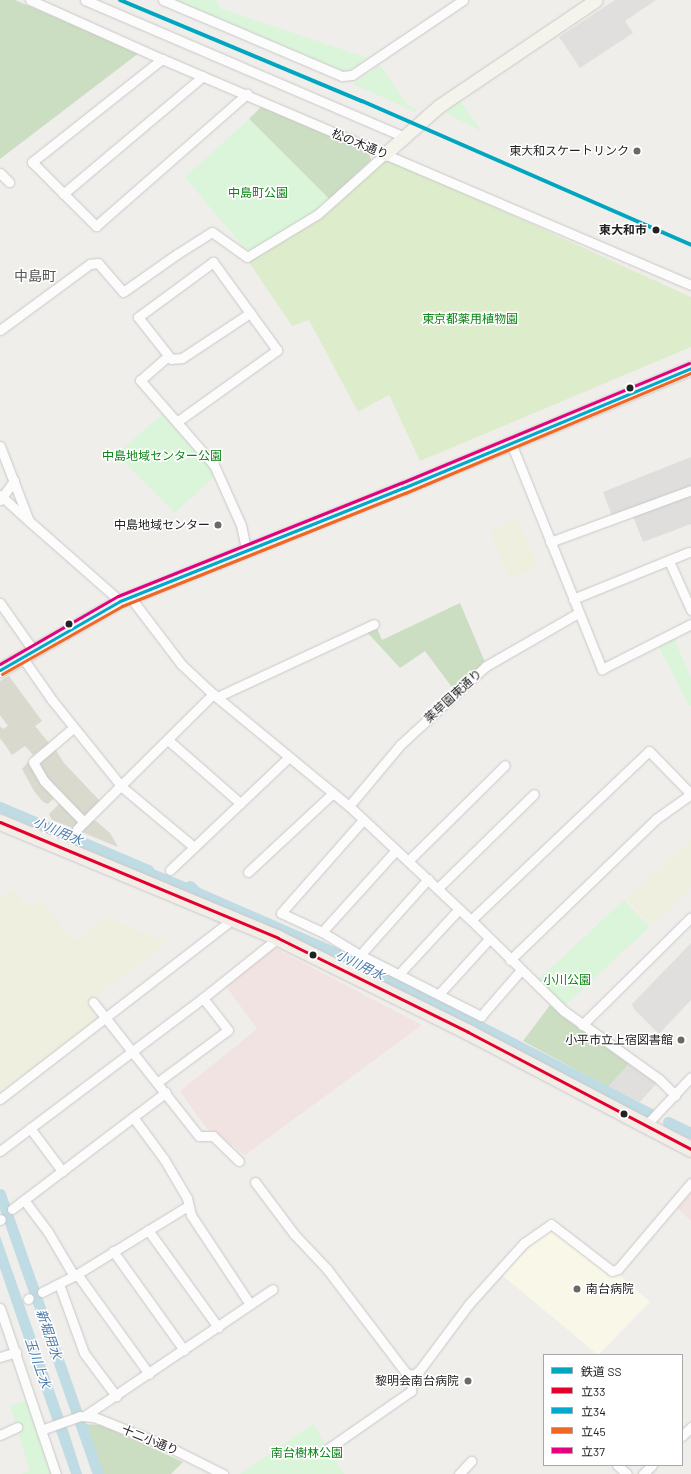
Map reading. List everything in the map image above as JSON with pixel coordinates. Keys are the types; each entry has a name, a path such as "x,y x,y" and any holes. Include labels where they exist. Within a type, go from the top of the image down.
{"main road":[{"path":"385,154 439,106 596,0"},
{"path":"0,670 27,653 125,599 246,548 511,443 691,368"},
{"path":"0,822 278,938 647,1124 691,1149"}],"street":[{"name":"松の木通り","path":"30,0 162,59 247,94 691,285"},
{"path":"85,0 405,137"},
{"path":"164,0 342,76 352,75 463,0"},
{"path":"162,59 32,162 96,226 247,94"},
{"path":"63,194 203,76"},
{"path":"0,330 90,264 98,263 123,292 200,238 212,232 248,257 318,214 385,154"},
{"path":"0,173 9,182"},
{"path":"178,421 277,350 213,262 138,317 171,359 182,358 250,313"},
{"path":"168,356 140,380 178,421 214,465 241,525 246,548"},
{"path":"511,443 602,669 691,624"},
{"path":"0,446 29,521"},
{"path":"14,481 1,497 125,599 181,664 215,695 349,806 472,920 510,960 582,1025 659,1079 674,1095"},
{"path":"550,542 691,490"},
{"path":"573,599 689,552"},
{"path":"669,561 691,610"},
{"path":"0,604 27,653 73,728 122,787 194,847"},
{"name":"薬草園東通り","path":"349,806 400,745 486,666 578,612"},
{"path":"73,728 33,762 44,781 81,826 215,695 374,624"},
{"path":"168,740 240,803"},
{"path":"472,920 649,751 691,794 656,819 510,960"},
{"path":"170,870 289,757"},
{"path":"408,861 505,765"},
{"path":"248,872 333,793"},
{"path":"438,888 534,794"},
{"path":"363,820 281,912 322,932 360,955 481,1016 521,970"},
{"path":"322,932 396,850"},
{"path":"360,955 428,879"},
{"path":"400,974 460,909"},
{"path":"582,1025 691,917"},
{"path":"0,1100 100,1023 105,1016 232,919"},
{"path":"0,1151 203,998 278,938"},
{"path":"439,994 489,939"},
{"path":"158,1082 228,1030 203,998"},
{"path":"93,1002 132,1052 166,1092 199,1136 213,1136 239,1161"},
{"path":"647,1124 691,1077"},
{"path":"12,1209 166,1092"},
{"path":"133,1117 164,1159 187,1198 188,1206 220,1261 250,1304"},
{"path":"30,1128 62,1171"},
{"path":"255,1182 294,1234 327,1269 406,1373 413,1375"},
{"path":"329,1448 411,1391 413,1375 489,1282 524,1243 551,1224 612,1271 618,1269 691,1184"},
{"path":"24,1200 48,1232 76,1275 149,1374"},
{"path":"42,1292 76,1275 188,1206"},
{"path":"148,1230 218,1327"},
{"path":"113,1251 184,1350"},
{"path":"59,1284 84,1353 116,1396"},
{"path":"41,1430 80,1416 116,1396 273,1289"},
{"path":"0,1308 56,1474"},
{"path":"0,1357 16,1352"},
{"name":"十二小通り","path":"80,1416 167,1446 223,1474"},
{"path":"0,1435 17,1427"},
{"path":"683,1435 691,1427"},
{"path":"459,1474 471,1461"},
{"path":"617,1466 627,1474"},
{"path":"643,1474 651,1466"}],"shaded area":[{"path":"615,0 656,0 625,21 633,33 580,68 559,37"},
{"path":"691,457 691,524 643,542 633,516 615,524 603,492"},
{"path":"9,676 42,721 35,726 49,743 33,755 25,746 12,755 0,738 0,726 3,729 8,726 0,715 0,681"},
{"path":"54,747 64,763 100,801 85,816 81,816 39,769 38,761"},
{"path":"28,762 42,784 55,797 48,804 43,802 34,791 22,769"},
{"path":"61,802 79,820 73,828 52,820 49,814"},
{"path":"90,820 96,821 110,833 118,847 79,831"},
{"path":"691,943 691,1000 659,1034 634,1009 632,1004"},
{"path":"273,947 422,1025 245,1155 214,1131 207,1129 180,1091 257,1029 225,985"},
{"path":"629,1064 657,1083 640,1102 608,1087"},
{"path":"691,1193 691,1221 677,1208"},
{"name":"南台病院","path":"547,1230 553,1230 612,1276 619,1275 650,1302 599,1354 597,1354 502,1275"}],"green space":[{"path":"0,0 15,0 139,53 0,159"},
{"path":"176,0 216,0 222,9 368,58 350,70 343,71"},
{"path":"380,65 408,105 417,109 415,112 353,84"},
{"path":"460,101 483,132 444,112"},
{"path":"262,106 369,154 371,160 329,199 249,119"},
{"name":"中島町公園","path":"249,119 329,199 316,211 252,251 244,248 185,177"},
{"name":"東京都薬用植物園","path":"385,157 691,297 691,347 420,461 389,395 358,412 309,320 292,326 248,261"},
{"name":"中島地域センター公園","path":"164,413 203,454 216,475 175,513 116,454"},
{"path":"518,518 538,567 509,579 489,530"},
{"path":"460,603 485,662 454,690 425,651 400,668 365,630 376,626 382,640"},
{"path":"673,636 691,678 691,705 689,706 658,645"},
{"path":"691,840 691,888 651,925 626,898"},
{"path":"12,889 28,908 39,899 75,941 105,918 168,941 89,1003 96,1020 0,1092 0,900"},
{"name":"小川公園","path":"624,900 649,927 564,1007 538,980"},
{"path":"550,1005 562,1016 629,1064 608,1087 523,1041"},
{"path":"26,1401 51,1474 21,1474 30,1471 10,1406"},
{"path":"83,1424 101,1425 183,1462 171,1474 100,1474"},
{"name":"南台樹林公園","path":"313,1424 344,1474 240,1474"}],"water":[{"name":"玉川上水","path":"0,1236 82,1474 71,1474 17,1318 0,1268"}],"waterway":[{"name":"小川用水","path":"0,807 148,870 147,872 186,888 190,886 196,892 345,957 651,1114"},
{"name":"小川用水","path":"668,1122 691,1133"},
{"name":"新堀用水","path":"0,1194 98,1474"}],"rail line":[{"name":"SS","path":"120,0 362,101 691,245"}],"transit line":[{"name":"立37","path":"0,664 118,596 401,483 689,363"},
{"name":"立34","path":"0,670 120,601 403,488 691,368"},
{"name":"立45","path":"2,674 122,606 405,493 691,373"},
{"name":"立33","path":"0,822 278,938 468,1032 691,1149"}],"place":[{"name":"東大和スケートリンク","path":"637,151"},
{"name":"東大和市","path":"656,230"},
{"name":"中島地域センター","path":"218,525"},
{"name":"小平市立上宿図書館","path":"681,1040"},
{"name":"南台病院","path":"577,1289"},
{"name":"黎明会南台病院","path":"468,1381"}],"district":[{"name":"中島町","path":"35,276"}]}
